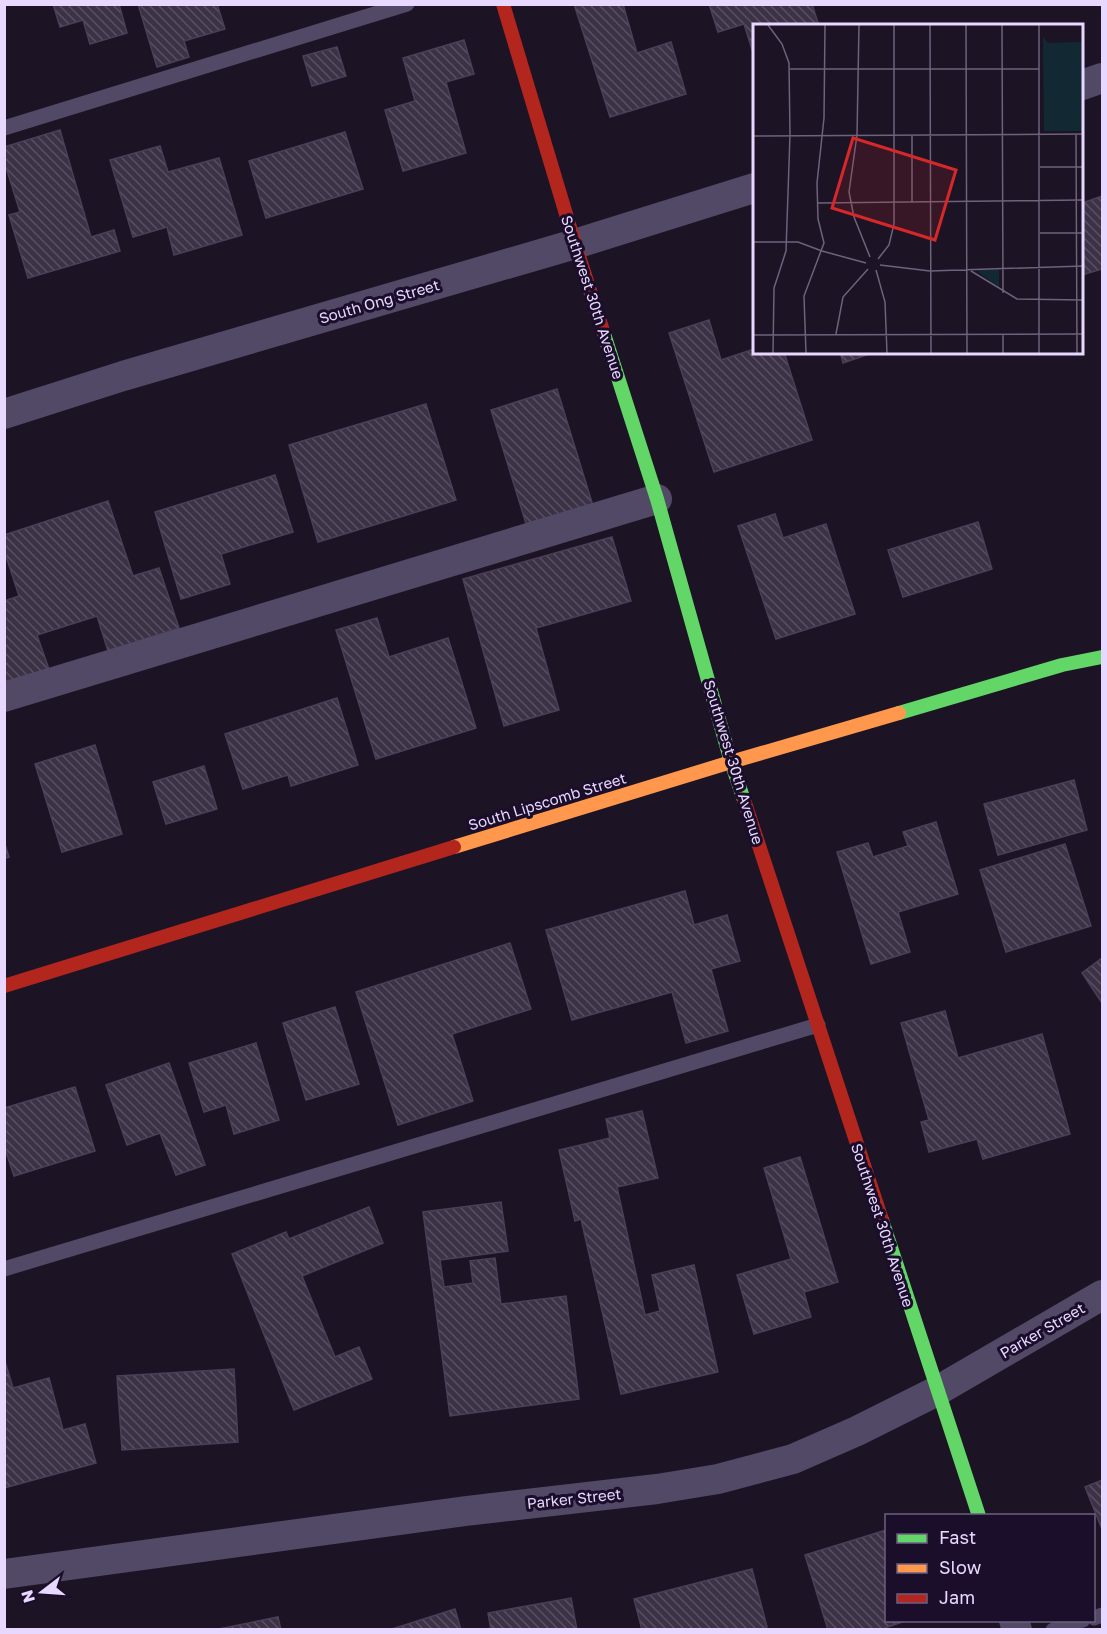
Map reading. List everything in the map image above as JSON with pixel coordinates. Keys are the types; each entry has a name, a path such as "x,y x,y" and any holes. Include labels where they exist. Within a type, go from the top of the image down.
{"street":[{"name":"Southwest 30th Avenue","path":"503,4 575,244 657,499 731,762 979,1514"},
{"path":"1083,85 1102,78"},
{"name":"South Ong Street","path":"4,414 123,376 575,244 753,188"},
{"path":"4,697 657,499"},
{"name":"South Lipscomb Street","path":"4,986 731,762 1062,665 1102,657"},
{"name":"Parker Street","path":"4,1574 466,1510 657,1489 718,1479 793,1459 857,1431 937,1391 1102,1295"}],"lane":[{"path":"4,128 406,4"},
{"path":"4,1269 818,1025"},
{"path":"1053,1629 1076,1622"}],"building":[{"path":"53,4 119,4 127,33 90,44 83,20 60,27"},
{"path":"138,4 217,4 225,29 184,41 189,57 157,67"},
{"path":"574,4 623,4 637,53 671,42 686,94 610,117"},
{"path":"709,4 812,4 818,24 753,24 753,53 744,24 718,32"},
{"path":"464,40 474,74 446,82 466,153 403,171 385,110 415,101 403,58"},
{"path":"337,47 346,76 312,86 303,56"},
{"path":"60,130 91,237 114,230 120,251 28,278 9,215 20,212 4,161 4,147"},
{"path":"345,132 363,189 266,218 249,161"},
{"path":"160,146 168,172 219,158 242,235 174,255 167,227 133,237 110,160"},
{"path":"1102,196 1102,269 1083,275 1083,203"},
{"path":"709,320 721,360 753,349 753,354 785,354 812,440 714,472 669,333"},
{"path":"841,354 869,354 843,363"},
{"path":"557,389 594,509 528,530 491,410"},
{"path":"426,404 456,500 318,542 289,445"},
{"path":"275,475 293,532 221,554 230,584 181,599 155,512"},
{"path":"108,501 133,576 159,568 179,628 108,651 97,616 37,635 50,672 4,687 4,601 19,596 4,550 4,535"},
{"path":"775,514 783,538 826,524 855,614 776,639 738,526"},
{"path":"978,522 992,569 903,597 888,550"},
{"path":"612,537 631,601 536,628 559,710 504,726 463,579"},
{"path":"377,618 389,657 448,638 476,728 376,759 336,630"},
{"path":"337,698 358,765 291,786 288,775 243,789 225,734"},
{"path":"95,745 122,834 62,852 35,764"},
{"path":"204,766 217,809 166,824 153,782"},
{"path":"1074,780 1087,830 998,855 984,804"},
{"path":"936,822 958,894 898,912 910,952 871,964 837,852 868,843 873,857 908,846 903,832"},
{"path":"4,841 9,857 4,859"},
{"path":"1065,844 1091,926 1006,952 980,870"},
{"path":"685,891 694,925 727,915 740,961 711,969 728,1031 686,1043 672,992 572,1020 546,930"},
{"path":"510,943 531,1009 452,1034 473,1101 398,1125 356,992"},
{"path":"1102,958 1102,1003 1082,973"},
{"path":"335,1007 359,1084 306,1100 283,1023"},
{"path":"945,1011 958,1058 1042,1034 1070,1134 983,1159 977,1139 929,1152 921,1122 929,1120 901,1023"},
{"path":"256,1043 279,1120 234,1134 226,1105 204,1112 189,1063"},
{"path":"169,1063 205,1165 176,1175 160,1133 127,1145 106,1085"},
{"path":"75,1087 95,1151 14,1176 4,1146 4,1108"},
{"path":"642,1111 658,1178 617,1187 645,1315 660,1311 652,1275 694,1265 718,1372 621,1394 581,1219 575,1221 559,1150 610,1138 606,1119"},
{"path":"800,1157 838,1282 804,1292 811,1317 754,1334 737,1275 791,1259 764,1168"},
{"path":"501,1202 508,1251 440,1260 444,1287 473,1283 470,1261 495,1258 501,1304 566,1296 579,1399 450,1416 423,1212"},
{"path":"369,1207 383,1243 302,1276 335,1357 359,1347 372,1379 294,1410 232,1254 286,1232 289,1239"},
{"path":"4,1358 13,1388 49,1378 63,1430 85,1424 96,1463 4,1488"},
{"path":"234,1369 238,1442 122,1450 117,1376"},
{"path":"1102,1480 1102,1529 1085,1487"},
{"path":"885,1530 885,1622 902,1622 879,1630 828,1630 805,1555"},
{"path":"752,1569 767,1627 757,1630 642,1630 634,1599"},
{"path":"571,1598 577,1630 491,1630 488,1613"},
{"path":"455,1609 461,1630 389,1630"},
{"path":"278,1617 281,1630 218,1630 218,1629"}],"traffic: fast":[{"path":"604,334 657,499 731,762 744,800"},
{"path":"899,713 1062,665 1102,657"},
{"path":"882,1220 978,1514"}],"traffic: slow":[{"path":"454,847 899,713"}],"traffic: jam":[{"path":"503,4 604,334"},
{"path":"744,800 882,1220"},
{"path":"4,986 454,847"}]}
